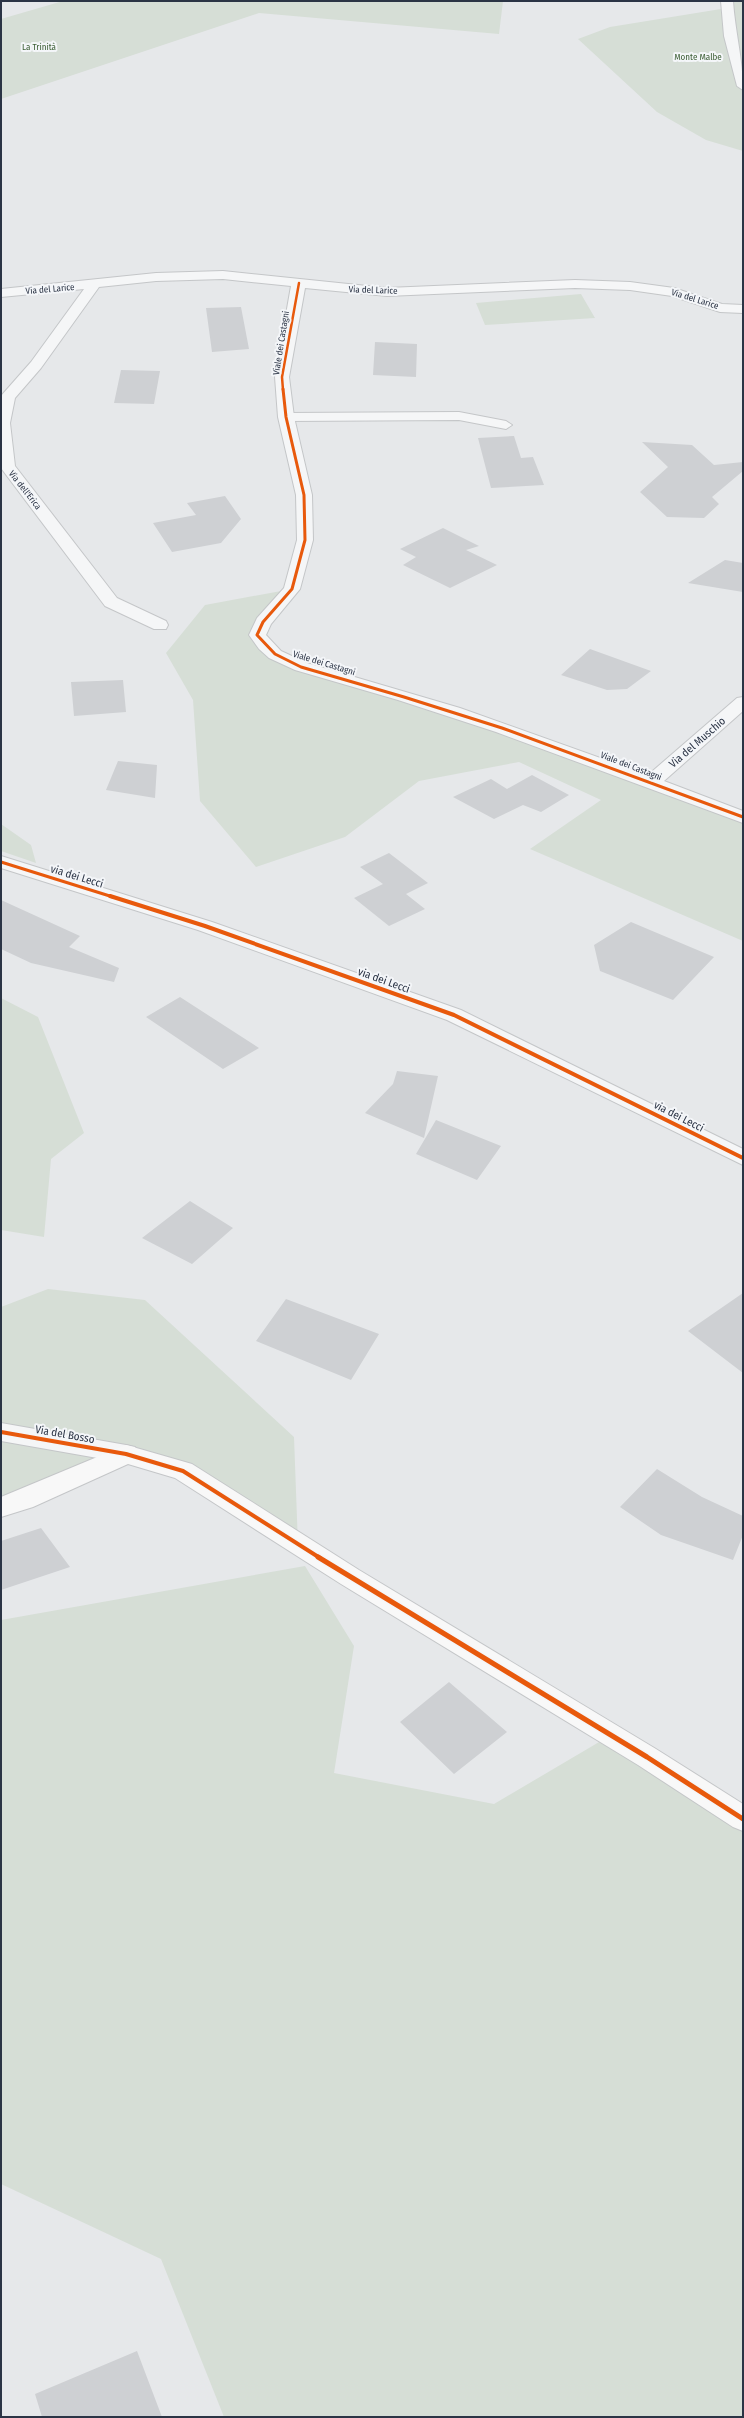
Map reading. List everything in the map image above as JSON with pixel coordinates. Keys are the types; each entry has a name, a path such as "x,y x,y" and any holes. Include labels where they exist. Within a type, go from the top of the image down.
{"street":[{"path":"727,1 730,36 743,86"},
{"name":"Via del Larice","path":"1,293 156,277 223,275 386,292 575,284 630,286 674,292 720,308 743,309"},
{"name":"Viale dei Castagni","path":"299,283 282,378 286,417 304,495 305,540 292,589 263,622 257,636 263,646 290,663 438,706 558,746 743,817"},
{"name":"Via dell'Erica","path":"94,284 36,365 8,397 2,423 7,466 112,602 160,625"},
{"name":"Via del Muschio","path":"651,782 743,702"},
{"name":"via dei Lecci","path":"1,862 205,926 454,1015 743,1158"},
{"name":"Via del Bosso","path":"1,1432 126,1454"},
{"path":"1,1507 24,1500 126,1454 183,1471 350,1577 647,1757 743,1819"}],"lane":[{"path":"286,417 459,416 506,425"}],"green space":[{"name":"La Trinità","path":"63,1 503,1 499,34 259,13 1,99 1,19"},
{"name":"Monte Malbe","path":"727,1 743,1 743,151 706,140 657,112 578,39 610,27 727,8"},
{"path":"581,294 595,318 485,325 476,303"},
{"path":"292,589 257,635 290,663 437,705 743,817 743,941 530,849 601,800 519,762 419,781 345,837 256,867 200,801 193,700 166,653 205,605"},
{"path":"1,824 31,845 36,863 1,851"},
{"path":"1,998 38,1017 84,1133 51,1159 44,1237 1,1230"},
{"path":"48,1289 145,1300 294,1437 298,1545 183,1471 108,1451 24,1500 1,1507 1,1307"},
{"path":"305,1566 354,1646 334,1773 494,1804 611,1735 743,1819 743,2417 224,2417 161,2259 1,2184 1,1620"}],"building":[{"path":"241,307 249,349 212,352 206,308"},
{"path":"375,342 417,344 416,377 373,375"},
{"path":"121,370 160,371 154,404 114,403"},
{"path":"514,436 521,458 533,457 544,485 491,488 478,438"},
{"path":"642,442 692,445 714,465 743,462 743,471 712,497 719,504 704,518 667,517 640,492 668,467"},
{"path":"225,496 241,519 221,543 172,552 153,523 196,515 187,503"},
{"path":"443,528 479,546 466,550 497,565 450,588 403,565 416,557 400,549"},
{"path":"725,560 743,563 743,592 688,583"},
{"path":"590,649 651,671 627,689 607,690 561,675"},
{"path":"123,680 126,712 74,716 71,682"},
{"path":"118,761 157,765 155,798 106,790"},
{"path":"532,775 569,795 541,812 523,805 494,819 453,797 491,779 507,789"},
{"path":"389,853 428,883 406,894 425,909 389,926 354,898 383,884 360,867"},
{"path":"1,900 80,936 69,947 119,968 114,982 31,963 1,949"},
{"path":"631,922 714,957 673,1000 600,971 594,945"},
{"path":"180,997 259,1048 223,1069 146,1017"},
{"path":"397,1071 438,1076 424,1138 365,1113 393,1084"},
{"path":"436,1120 501,1146 477,1180 416,1154"},
{"path":"190,1201 233,1228 192,1264 142,1238"},
{"path":"743,1293 743,1373 688,1331"},
{"path":"286,1299 379,1334 351,1380 256,1341"},
{"path":"657,1469 702,1497 743,1516 743,1535 733,1560 661,1535 620,1507"},
{"path":"41,1528 70,1567 1,1590 1,1541"},
{"path":"449,1682 507,1732 454,1774 400,1722"},
{"path":"137,2351 162,2417 42,2417 35,2394"}],"cycle path":[{"path":"299,283 282,377 286,417 304,495 305,540 292,589 263,622 257,635 265,646 275,654 301,667 355,682 502,728 743,817"},
{"path":"1,862 205,926 454,1015 743,1158"},
{"path":"1,1432 126,1454 183,1471 350,1577 647,1757 743,1819"}]}
